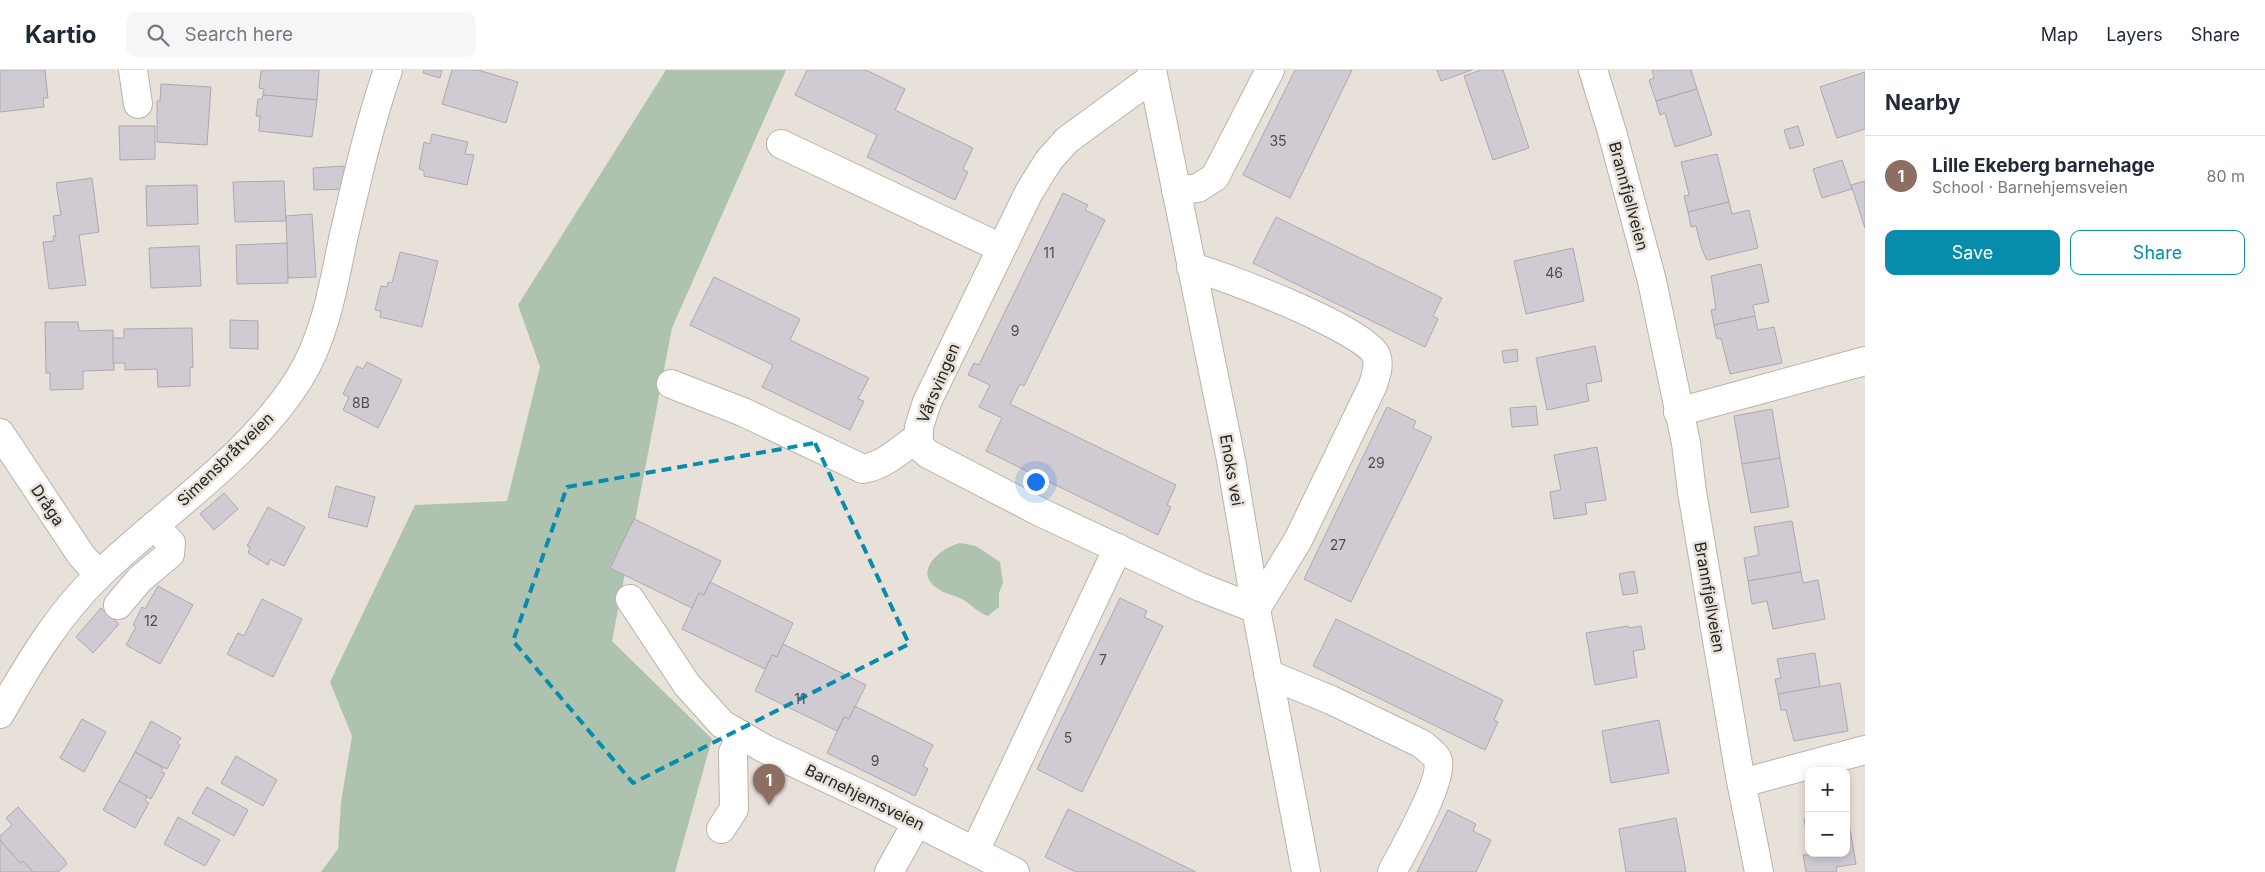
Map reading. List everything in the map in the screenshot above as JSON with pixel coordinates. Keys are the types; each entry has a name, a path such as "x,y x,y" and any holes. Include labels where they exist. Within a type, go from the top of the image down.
{"street":[{"path":"133,70 138,104"},
{"name":"Simensbråtveien","path":"0,714 25,670 79,596 99,575 222,466 262,426 298,380 313,353 325,322 353,196 388,70"},
{"path":"1176,192 1198,188 1215,178 1270,70"},
{"name":"Brannfjellveien","path":"1593,70 1612,132 1652,281 1686,443 1692,492 1759,872"},
{"name":"Enoks vei","path":"1152,74 1231,460 1256,609 1306,872"},
{"name":"Vårsvingen","path":"1152,74 1067,140 1049,160 1029,192 927,402 919,427 918,445 928,454 1040,512 1200,587 1256,609"},
{"path":"781,144 1001,248"},
{"path":"1192,267 1248,286 1308,313 1354,335 1376,355 1378,368 1373,385 1298,540 1256,609"},
{"path":"1678,412 1865,361"},
{"path":"671,384 743,412 863,469 872,467 893,456 918,436"},
{"name":"Dråga","path":"0,433 81,555 99,575"},
{"path":"118,605 140,579 170,554 171,544 154,526"},
{"path":"975,851 1118,548"},
{"name":"Barnehjemsveien","path":"630,599 687,685 732,730 1015,872"},
{"path":"1268,674 1331,700 1422,744 1434,754 1438,761 1435,782 1392,872"},
{"path":"721,829 734,809 732,730"},
{"path":"1742,783 1865,750"},
{"path":"889,872 917,822"}],"highlighted area":[{"path":"815,443 909,644 633,783 513,641 567,487"}],"green space":[{"path":"666,70 786,70 672,328 612,641 712,739 675,872 321,872 338,849 341,802 352,736 330,682 415,505 507,501 540,367 518,305"},
{"path":"960,543 976,546 1000,562 1003,583 999,593 999,607 988,616 962,599 940,590 930,581 928,574 932,561 945,549"}],"building":[{"path":"0,70 45,70 48,98 43,98 44,107 0,112"},
{"path":"319,70 317,100 263,95 264,89 259,88 261,71"},
{"path":"424,70 442,70 440,78 423,73"},
{"path":"452,70 478,70 518,82 506,123 442,104"},
{"path":"807,70 866,70 905,89 895,110 973,148 963,169 968,172 955,200 867,157 877,135 795,95"},
{"path":"1295,70 1352,70 1290,198 1243,175"},
{"path":"1437,70 1472,70 1441,81"},
{"path":"1481,70 1503,70 1529,148 1493,160 1464,76"},
{"path":"1652,70 1691,70 1697,89 1656,101 1649,80 1654,78"},
{"path":"1865,72 1865,129 1837,138 1820,87"},
{"path":"161,84 211,87 207,145 157,142 157,101 160,101"},
{"path":"1697,89 1712,135 1675,147 1665,113 1660,115 1656,101"},
{"path":"263,95 317,100 312,137 259,131 260,116 256,116 258,99 262,99"},
{"path":"119,126 155,126 155,159 120,160"},
{"path":"1798,126 1804,145 1790,149 1784,130"},
{"path":"432,134 468,142 465,154 474,155 467,185 424,176 424,171 419,169 424,142 430,144"},
{"path":"1717,154 1729,202 1688,212 1684,196 1689,195 1681,162"},
{"path":"1842,160 1852,189 1822,198 1813,169"},
{"path":"344,166 345,189 314,190 313,168"},
{"path":"92,178 99,232 79,235 86,285 49,289 43,242 54,241 53,236 56,236 53,216 61,215 56,183"},
{"path":"284,181 286,221 235,222 233,182"},
{"path":"1865,181 1865,228 1851,185"},
{"path":"197,185 198,224 147,226 146,186"},
{"path":"1063,193 1088,205 1085,210 1105,220 1024,386 1020,384 1010,404 1176,485 1167,505 1171,507 1158,535 986,451 1002,418 979,407 990,385 968,375 974,363 979,365"},
{"path":"1729,202 1732,214 1749,210 1758,248 1708,260 1701,246 1696,226 1691,227 1688,212"},
{"path":"312,214 316,277 288,278 286,216"},
{"path":"1276,217 1442,298 1433,316 1438,319 1425,347 1253,263"},
{"path":"287,243 288,283 237,284 236,245"},
{"path":"199,246 201,286 151,288 149,248"},
{"path":"1573,248 1584,301 1526,314 1514,261"},
{"path":"400,252 438,261 422,327 380,317 381,311 375,310 381,286 387,287 388,282 392,283"},
{"path":"1761,264 1769,302 1753,305 1755,316 1714,325 1711,310 1716,309 1711,276"},
{"path":"714,277 800,319 790,340 869,378 858,399 864,401 850,430 762,387 773,365 690,325"},
{"path":"1755,316 1758,330 1774,327 1782,363 1730,374 1721,338 1717,339 1714,325"},
{"path":"230,320 258,321 258,349 230,348"},
{"path":"45,322 78,322 79,331 113,330 114,370 83,371 83,389 50,390 50,373 46,373"},
{"path":"192,328 193,367 190,368 190,386 158,387 157,369 125,370 125,363 113,363 113,338 124,338 124,329"},
{"path":"1595,346 1602,381 1586,384 1589,401 1547,410 1536,358"},
{"path":"1517,349 1518,361 1504,363 1502,351"},
{"path":"367,362 402,380 378,428 343,410 349,397 343,394 357,366 363,369"},
{"path":"1536,406 1538,425 1512,427 1510,408"},
{"path":"1387,407 1416,421 1413,428 1432,437 1351,602 1304,579"},
{"path":"1772,409 1780,458 1742,464 1734,416"},
{"path":"1597,447 1606,500 1585,503 1587,514 1554,519 1550,492 1561,490 1554,455"},
{"path":"1780,458 1789,507 1751,513 1742,464"},
{"path":"336,486 375,497 367,527 328,517"},
{"path":"224,493 238,509 214,530 200,514"},
{"path":"268,507 305,527 284,566 270,559 268,565 248,553 250,547 247,546"},
{"path":"634,519 721,561 704,595 699,593 692,608 610,568"},
{"path":"1792,521 1801,572 1748,581 1744,558 1759,555 1754,527"},
{"path":"1634,571 1638,593 1623,595 1619,574"},
{"path":"1801,572 1803,583 1818,580 1825,619 1773,629 1767,601 1752,604 1748,581"},
{"path":"710,582 793,623 777,657 772,655 765,669 682,629 699,593 704,595"},
{"path":"158,586 193,605 160,664 126,645 136,627 133,625 142,607 145,609"},
{"path":"1120,598 1147,611 1144,617 1163,626 1082,792 1037,769"},
{"path":"262,599 302,619 273,677 227,654 238,633 244,636"},
{"path":"101,608 119,624 93,653 76,637"},
{"path":"1336,619 1503,700 1494,720 1498,722 1485,750 1313,666"},
{"path":"1628,626 1629,628 1641,626 1645,649 1633,651 1637,677 1595,685 1586,633"},
{"path":"783,644 866,685 849,719 844,717 837,731 755,691 772,655 777,657"},
{"path":"1815,653 1820,687 1778,694 1775,679 1781,678 1777,659"},
{"path":"1840,683 1848,731 1794,741 1786,710 1781,710 1778,694"},
{"path":"855,706 933,745 923,766 928,769 915,796 827,753 844,717 849,719"},
{"path":"82,719 106,732 84,772 60,758"},
{"path":"1659,720 1669,773 1611,783 1602,731"},
{"path":"151,721 181,738 177,743 180,745 167,769 135,752"},
{"path":"135,752 163,768 161,772 165,773 151,799 119,781"},
{"path":"236,756 277,780 263,806 221,783"},
{"path":"119,781 147,796 145,800 149,803 135,828 103,810"},
{"path":"207,787 248,810 234,836 192,813"},
{"path":"18,807 64,859 67,864 58,872 33,872 23,861 20,863 0,840 0,836 12,825 6,818"},
{"path":"1068,809 1196,872 1076,872 1045,857"},
{"path":"1448,810 1476,824 1473,831 1491,840 1476,872 1417,872"},
{"path":"178,817 220,840 205,866 164,844"},
{"path":"1676,818 1686,872 1626,872 1619,829"},
{"path":"1850,829 1856,864 1836,867 1837,872 1806,872 1803,855 1805,857 1850,857"},
{"path":"0,840 20,863 23,861 33,872 0,872"}],"place":[{"name":"Lille Ekeberg barnehage","path":"769,805"}]}
